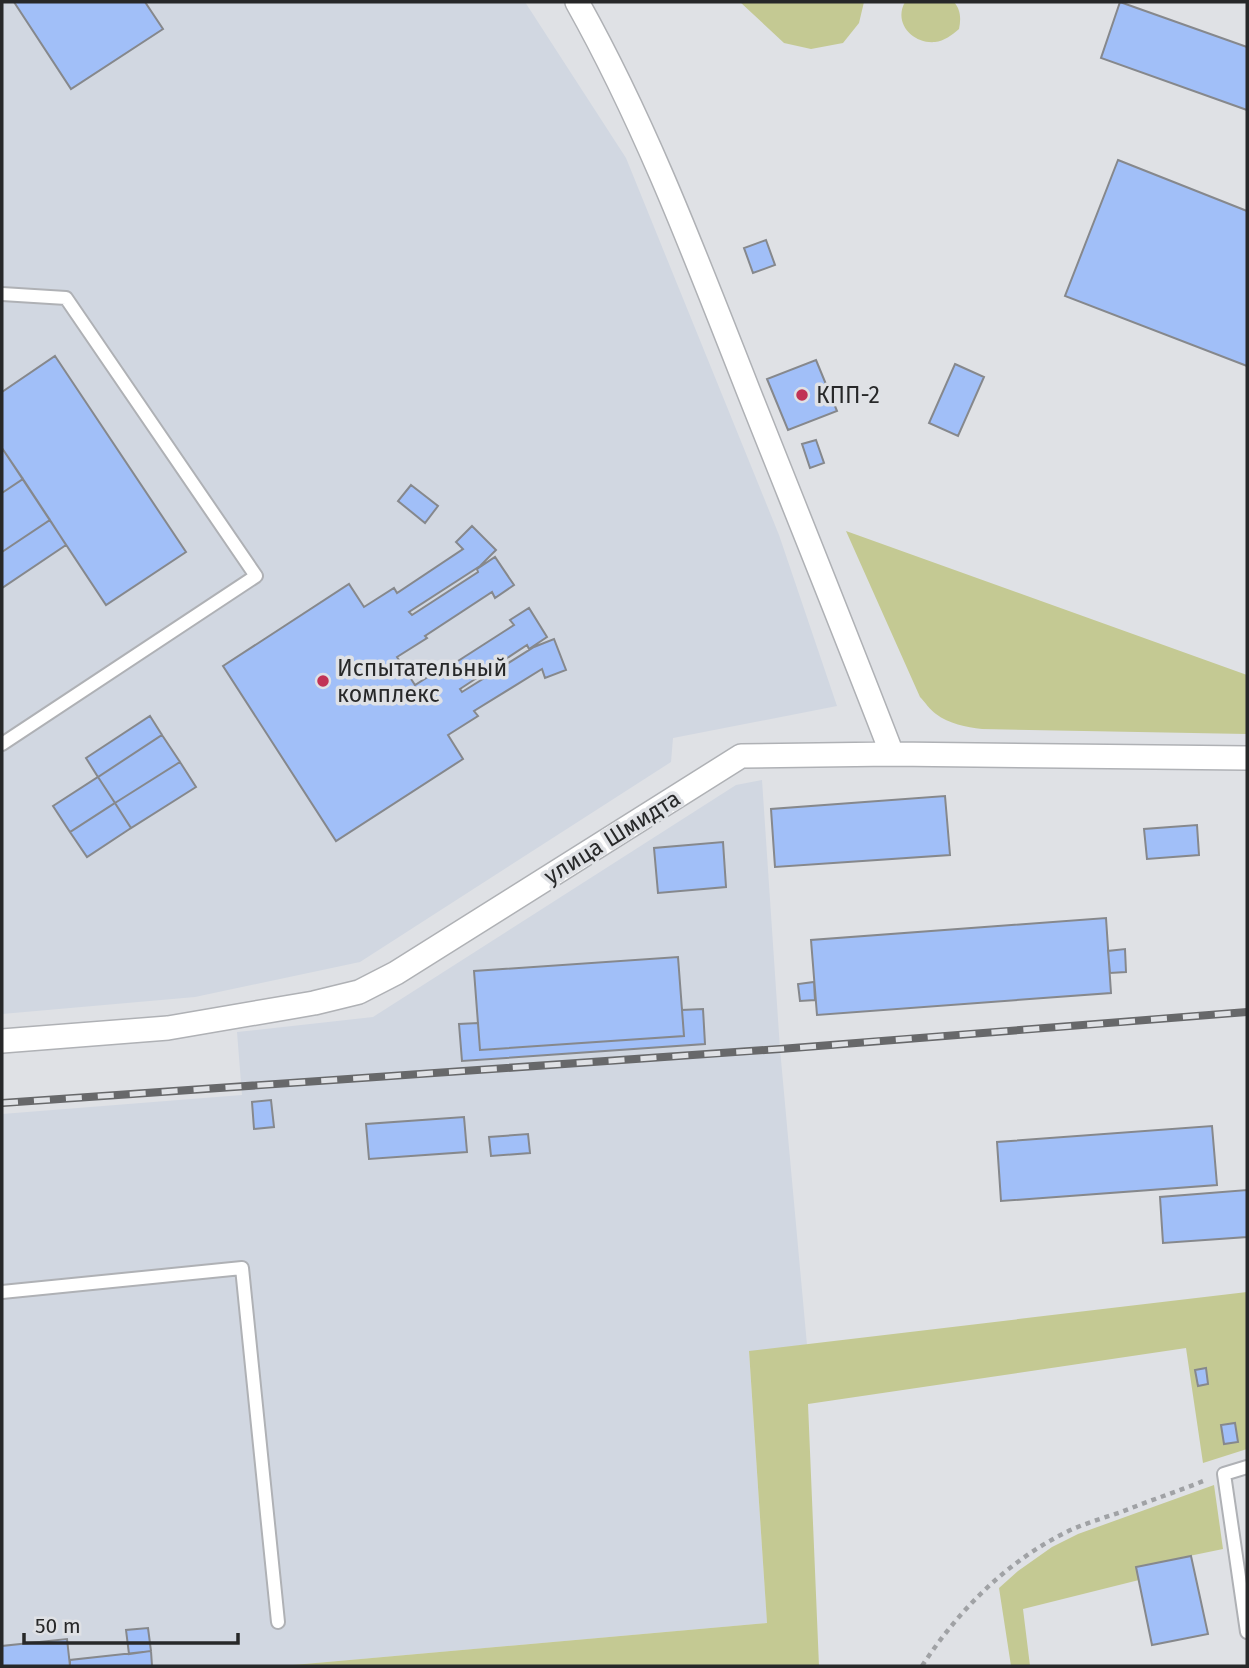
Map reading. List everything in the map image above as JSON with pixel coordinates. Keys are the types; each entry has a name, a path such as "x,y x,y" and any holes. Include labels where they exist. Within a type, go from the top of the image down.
{"street":[{"path":"577,2 659,171 892,754"},
{"name":"улица Шмидта","path":"2,1041 169,1028 314,1003 359,992 396,973 741,756 892,754 1247,758"}],"lane":[{"path":"2,293 66,298 256,576 2,744"},
{"path":"2,1292 242,1268 278,1622"},
{"path":"1247,1467 1224,1474 1247,1632"}],"path":[{"path":"922,1666 941,1637 964,1610 1023,1558 1075,1528 1224,1474"}],"shaded area":[{"path":"2,2 525,2 626,158 779,535 837,706 673,738 671,762 360,962 195,997 2,1014"},
{"path":"762,780 780,1049 807,1345 749,1352 767,1623 282,1666 2,1666 2,1114 242,1095 237,1032 373,1017 736,785"}],"green space":[{"path":"740,2 864,2 859,23 843,43 811,49 784,43"},
{"path":"905,2 954,2 960,15 959,29 938,41 919,40 907,31 903,24 902,10"},
{"path":"846,531 1247,675 1247,734 982,729 946,720 920,697"},
{"path":"1247,1292 1247,1449 1203,1463 1186,1348 808,1404 819,1666 282,1666 767,1623 749,1351"},
{"path":"1214,1485 1223,1549 1136,1567 1139,1580 1023,1609 1030,1666 1011,1666 999,1588 1018,1571 1052,1547 1078,1534"}],"building":[{"path":"14,2 145,2 163,29 71,89"},
{"path":"1120,2 1247,47 1247,110 1101,58"},
{"path":"1118,160 1247,211 1247,366 1065,296"},
{"path":"766,240 775,265 753,273 744,248"},
{"path":"55,356 186,552 106,605 2,448 2,392"},
{"name":"КПП-2","path":"816,360 837,411 788,430 767,379"},
{"path":"955,364 984,377 958,436 929,423"},
{"path":"816,440 824,463 810,468 802,444"},
{"path":"2,448 23,479 2,493"},
{"path":"23,479 50,520 2,552 2,493"},
{"path":"411,485 438,506 425,523 398,501"},
{"path":"50,520 66,545 2,588 2,552"},
{"name":"Испытательный комплекс","path":"472,526 496,550 480,566 409,612 412,615 478,572 477,569 495,557 514,585 495,598 492,592 397,657 415,685 514,625 510,620 529,608 547,637 529,649 527,645 460,689 462,692 534,647 554,639 566,670 545,678 542,669 474,711 478,716 448,735 463,759 336,841 223,666 349,584 364,607 394,588 397,593 463,549 456,542"},
{"path":"150,716 162,735 98,777 86,758"},
{"path":"162,735 180,762 115,803 98,777"},
{"path":"180,762 196,787 131,828 115,803"},
{"path":"98,777 115,803 70,832 53,806"},
{"path":"945,796 950,855 775,867 771,809"},
{"path":"115,803 131,828 87,857 70,832"},
{"path":"1197,825 1199,855 1147,859 1144,829"},
{"path":"723,842 726,887 658,893 654,848"},
{"path":"1106,918 1111,993 817,1015 811,940"},
{"path":"1125,949 1126,972 1110,973 1108,951"},
{"path":"678,957 684,1036 480,1050 474,971"},
{"path":"814,982 815,1000 800,1001 798,984"},
{"path":"703,1009 705,1044 462,1061 459,1024 478,1023 480,1050 684,1036 682,1010"},
{"path":"271,1100 274,1127 254,1129 252,1102"},
{"path":"464,1117 467,1152 369,1159 366,1124"},
{"path":"1212,1126 1217,1185 1001,1201 997,1142"},
{"path":"528,1134 530,1153 491,1156 489,1137"},
{"path":"1247,1190 1247,1237 1163,1243 1160,1197"},
{"path":"1206,1368 1208,1384 1198,1386 1195,1370"},
{"path":"1235,1423 1238,1442 1224,1444 1221,1425"},
{"path":"1191,1556 1208,1634 1152,1645 1136,1567"},
{"path":"148,1628 151,1651 129,1654 126,1630"},
{"path":"67,1639 70,1666 2,1666 2,1646"},
{"path":"151,1651 152,1666 70,1666 70,1660"}],"railway":[{"path":"2,1103 780,1049 1247,1012"}],"place":[{"name":"КПП-2","path":"802,395"},
{"name":"Испытательный комплекс","path":"323,681"}]}
